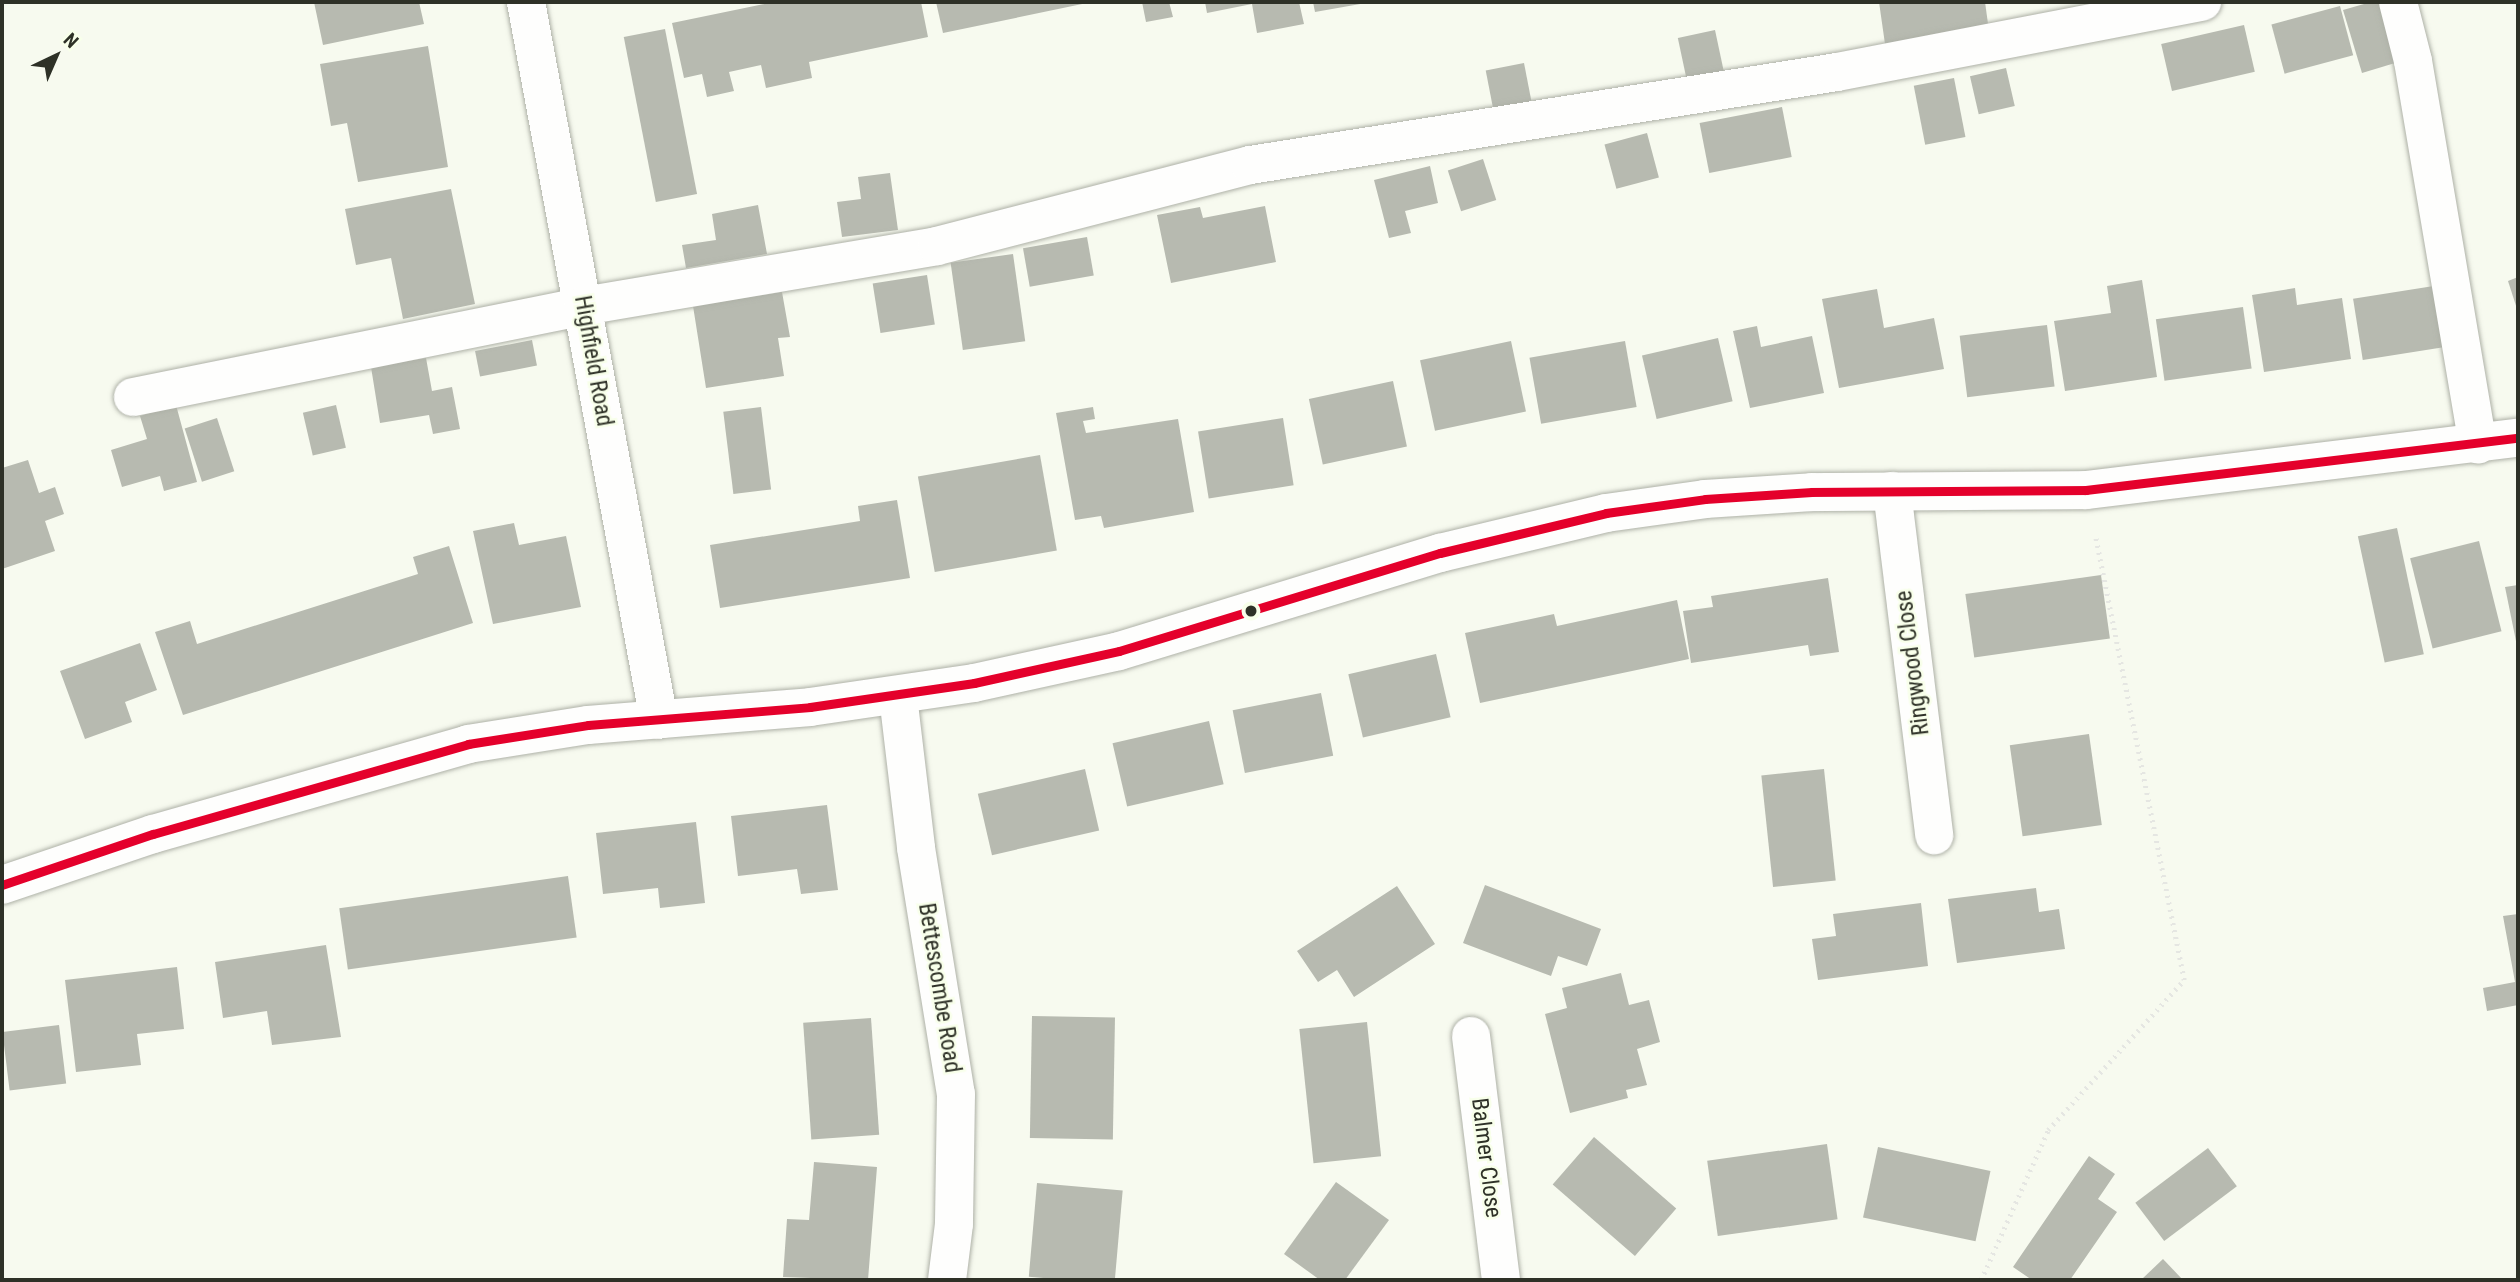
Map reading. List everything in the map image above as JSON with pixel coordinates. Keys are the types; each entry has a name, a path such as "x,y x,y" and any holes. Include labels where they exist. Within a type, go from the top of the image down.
{"street":[{"name":"Highfield Road","path":"526,2 659,720"},
{"path":"132,397 583,306 937,246 1250,165 1837,72 2202,2"},
{"path":"2398,2 2413,61 2478,444"},
{"path":"2,885 153,834 433,752 523,733 898,696 1119,651 1440,553 1573,519 1705,499 1892,491 2086,490 2518,438"},
{"name":"Ringwood Close","path":"1892,491 1934,835"},
{"name":"Bettescombe Road","path":"898,696 916,848 956,1094 954,1224 947,1280"},
{"name":"Balmer Close","path":"1471,1036 1501,1280"}],"path":[{"path":"1980,1280 2048,1130 2184,980 2086,490"}],"building":[{"path":"314,2 419,2 424,24 323,45"},
{"path":"774,2 921,2 928,37 809,62 812,78 766,88 761,65 729,72 734,91 707,97 702,74 684,78 672,23"},
{"path":"936,2 1087,2 1087,3 943,33"},
{"path":"1142,2 1169,2 1173,17 1146,22"},
{"path":"1205,2 1299,2 1304,24 1257,33 1252,4 1207,13"},
{"path":"1313,2 1366,2 1366,3 1315,12"},
{"path":"1879,2 1985,2 1989,31 1885,44"},
{"path":"2371,2 2388,2 2405,60 2362,73 2343,10"},
{"path":"2340,6 2353,55 2285,74 2271,24"},
{"path":"2244,25 2255,72 2172,91 2161,44"},
{"path":"665,29 697,194 656,202 624,37"},
{"path":"1715,30 1724,74 1687,82 1678,38"},
{"path":"428,46 448,167 358,182 347,123 331,126 320,64"},
{"path":"1524,63 1532,105 1494,113 1486,70"},
{"path":"2006,68 2015,106 1979,114 1970,76"},
{"path":"1954,78 1965,137 1925,145 1914,86"},
{"path":"1782,107 1792,157 1709,173 1700,123"},
{"path":"1647,133 1659,177 1616,189 1604,144"},
{"path":"1483,159 1496,200 1461,211 1448,170"},
{"path":"1430,166 1438,203 1405,211 1411,233 1389,238 1374,180"},
{"path":"890,173 898,230 842,237 837,202 861,199 858,177"},
{"path":"451,189 475,304 403,319 391,258 356,265 345,209"},
{"path":"758,205 767,254 686,268 682,245 716,240 712,214"},
{"path":"1265,206 1276,262 1171,283 1157,215 1200,207 1203,218"},
{"path":"1087,237 1094,275 1030,287 1023,248"},
{"path":"1013,254 1025,341 963,350 951,263"},
{"path":"927,275 935,324 880,333 873,284"},
{"path":"2518,277 2518,312 2508,281"},
{"path":"2142,280 2157,377 2065,391 2054,321 2111,313 2107,286"},
{"path":"2440,285 2450,346 2363,360 2353,299"},
{"path":"2295,288 2297,305 2342,298 2351,359 2264,372 2252,295"},
{"path":"1877,289 1884,328 1934,318 1944,369 1839,388 1822,299"},
{"path":"782,292 790,337 778,338 784,376 706,388 693,306"},
{"path":"2243,307 2252,368 2164,381 2156,319"},
{"path":"2047,325 2055,387 1967,397 1960,336"},
{"path":"1757,326 1761,347 1812,336 1824,393 1750,408 1733,331"},
{"path":"1718,338 1733,401 1657,419 1642,356"},
{"path":"532,340 537,366 480,377 475,351"},
{"path":"1511,341 1526,411 1435,431 1420,360"},
{"path":"1625,341 1637,407 1541,424 1529,358"},
{"path":"426,358 432,391 452,387 460,429 433,434 429,415 380,423 371,367"},
{"path":"1393,381 1407,447 1323,464 1309,399"},
{"path":"176,405 197,482 164,491 160,476 122,487 111,450 147,439 140,416"},
{"path":"336,405 346,448 313,456 303,413"},
{"path":"761,407 771,489 733,494 723,412"},
{"path":"1093,407 1095,419 1083,421 1086,433 1178,419 1194,512 1104,528 1101,516 1075,520 1056,413"},
{"path":"217,418 234,471 202,482 185,429"},
{"path":"1283,418 1294,485 1209,499 1198,431"},
{"path":"1040,455 1057,551 935,572 918,477"},
{"path":"28,460 39,493 55,487 64,514 45,521 55,551 2,569 2,468"},
{"path":"897,500 910,578 720,608 710,545 860,521 858,506"},
{"path":"514,523 519,545 566,536 581,607 493,624 473,531"},
{"path":"2397,528 2424,654 2385,662 2358,536"},
{"path":"2479,541 2501,631 2433,648 2410,558"},
{"path":"449,546 473,623 183,715 155,632 190,621 197,644 418,574 413,557"},
{"path":"2101,575 2110,638 1974,657 1965,594"},
{"path":"1828,578 1839,652 1810,656 1808,645 1691,663 1683,611 1713,607 1711,596"},
{"path":"2518,585 2518,646 2517,646 2505,587"},
{"path":"1677,600 1689,659 1480,703 1465,633 1554,614 1557,626"},
{"path":"140,643 157,690 125,702 132,722 85,739 60,671"},
{"path":"1436,654 1451,717 1363,738 1348,674"},
{"path":"1321,693 1333,756 1245,773 1233,710"},
{"path":"1209,721 1224,784 1127,807 1113,743"},
{"path":"2089,734 2102,825 2023,836 2010,745"},
{"path":"1085,769 1099,830 992,855 978,794"},
{"path":"1824,769 1836,880 1773,887 1761,776"},
{"path":"827,805 838,890 801,894 797,869 738,876 731,816"},
{"path":"696,822 705,903 660,908 658,888 603,894 596,833"},
{"path":"568,876 577,937 348,970 339,908"},
{"path":"1485,885 1601,929 1587,966 1558,956 1551,976 1463,943"},
{"path":"1397,886 1435,944 1354,997 1337,970 1318,982 1297,951"},
{"path":"2036,888 2039,912 2059,909 2065,949 1957,963 1948,899"},
{"path":"1921,903 1928,966 1818,980 1812,939 1836,936 1833,914"},
{"path":"2518,914 2518,1005 2487,1011 2483,988 2515,982 2503,916"},
{"path":"326,945 341,1037 272,1045 267,1011 223,1018 215,962"},
{"path":"177,967 184,1029 137,1034 141,1065 76,1072 65,980"},
{"path":"1621,973 1629,1005 1649,1000 1660,1042 1637,1049 1647,1085 1626,1090 1628,1098 1570,1113 1545,1014 1567,1008 1562,988"},
{"path":"1032,1016 1115,1017 1113,1139 1030,1138"},
{"path":"871,1018 879,1135 811,1139 803,1023"},
{"path":"1367,1022 1381,1156 1313,1163 1299,1029"},
{"path":"59,1025 66,1084 10,1091 2,1032"},
{"path":"1594,1137 1676,1209 1635,1256 1553,1185"},
{"path":"1827,1144 1838,1219 1718,1236 1707,1161"},
{"path":"1878,1147 1990,1171 1976,1241 1863,1217"},
{"path":"2208,1148 2237,1186 2164,1241 2135,1203"},
{"path":"2089,1156 2115,1174 2098,1199 2117,1212 2070,1280 2032,1280 2013,1267"},
{"path":"814,1162 877,1167 868,1280 783,1277 787,1219 809,1220"},
{"path":"1336,1182 1389,1220 1345,1280 1320,1280 1284,1254"},
{"path":"1037,1183 1123,1190 1115,1280 1029,1277"},
{"path":"2163,1259 2183,1280 2141,1280"}],"transit line":[{"path":"2,885 153,834 468,744 588,725 810,707 974,683 1119,651 1440,553 1606,513 1705,499 1812,492 2086,490 2518,438"}]}
